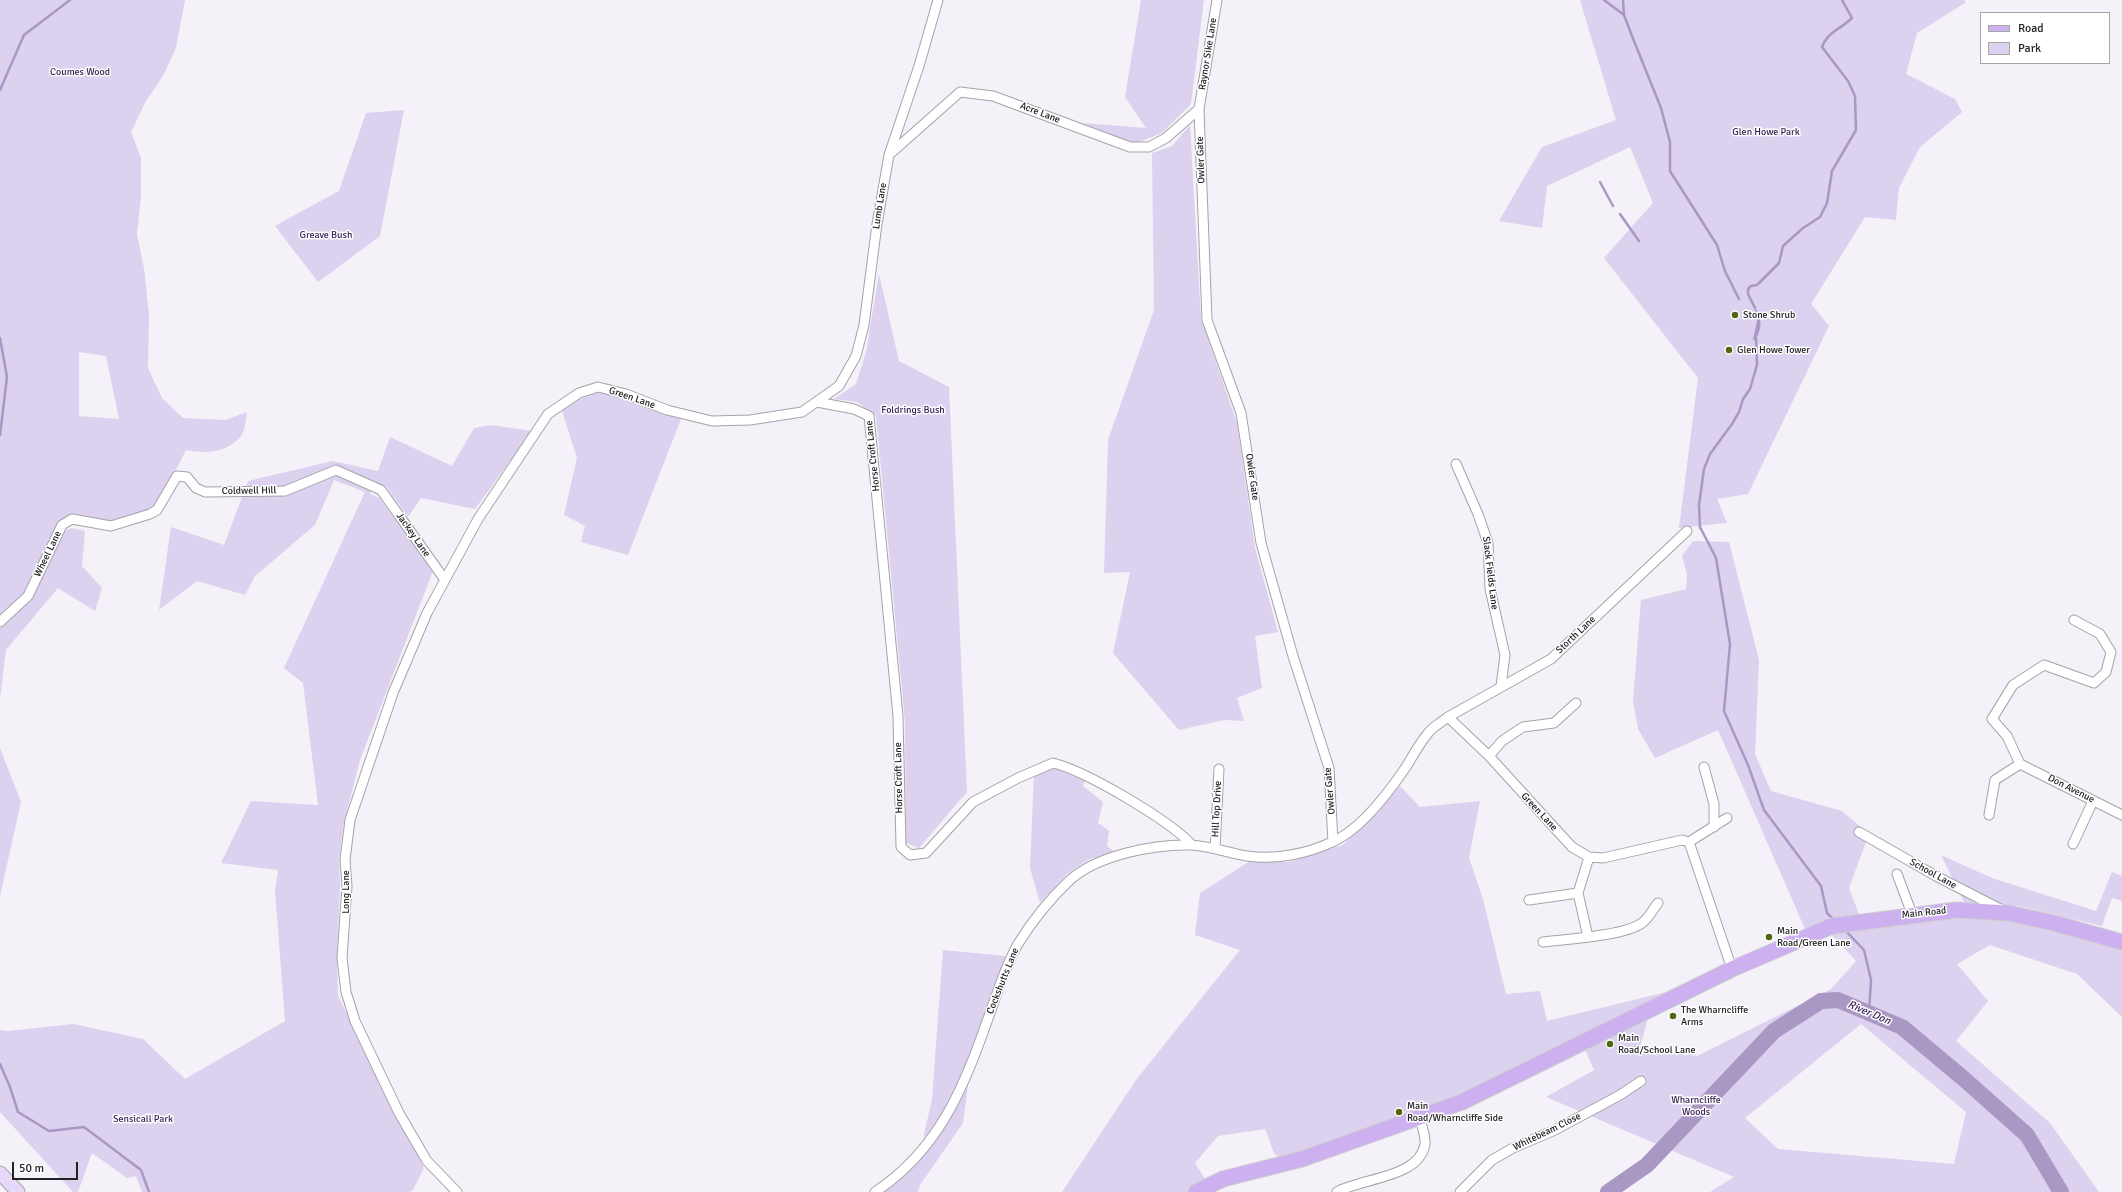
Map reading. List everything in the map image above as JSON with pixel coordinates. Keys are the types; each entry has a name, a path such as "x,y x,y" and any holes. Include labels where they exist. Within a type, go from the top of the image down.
{"main road":[{"name":"Main Road","path":"1196,1192 1223,1179 1302,1159 1462,1102 1732,969 1838,924 1912,914 1956,910 2008,913 2054,923 2122,942"}],"street":[{"name":"Lumb Lane","path":"817,402 839,386 856,356 864,325 877,224 889,155 919,66 938,0"},
{"name":"Raynor Sike Lane","path":"1199,109 1217,0"},
{"name":"Acre Lane","path":"889,155 960,92 993,96 1130,148 1149,146 1166,138 1199,109"},
{"name":"Owler Gate","path":"1199,109 1207,320 1241,413 1261,543 1293,656 1329,768 1333,842"},
{"name":"Green Lane","path":"445,580 478,519 548,414 579,393 598,387 626,394 667,410 712,421 750,420 802,412 817,402"},
{"name":"Horse Croft Lane","path":"817,402 854,409 870,416 898,716 901,847 910,855 926,853 973,802 1018,778 1053,763 1088,777 1126,799 1181,832 1192,845"},
{"name":"Slack Fields Lane","path":"1456,464 1478,514 1488,543 1490,589 1505,655 1501,686"},
{"name":"Coldwell Hill","path":"157,510 178,476 187,477 196,488 205,492 285,491 336,470 381,490"},
{"name":"Jackey Lane","path":"381,490 445,580"},
{"name":"Wheel Lane","path":"0,622 28,596 62,525 67,521 72,520 111,526 150,514 157,510"},
{"name":"Storth Lane","path":"1448,717 1550,658 1687,531"},
{"name":"Long Lane","path":"445,580 427,613 392,693 350,820 345,860 347,886 342,958 346,992 355,1021 399,1112 427,1161 457,1192"},
{"path":"1989,815 1995,780 2020,764 2007,736 1992,719 2013,685 2044,665 2094,683 2106,672 2111,652 2100,634 2074,620"},
{"path":"1489,756 1502,741 1523,727 1554,723 1576,703"},
{"path":"1333,842 1357,826 1394,785 1429,732 1448,717"},
{"name":"Green Lane","path":"1448,717 1489,756 1572,847 1589,857"},
{"name":"Don Avenue","path":"2020,764 2122,815"},
{"path":"1704,767 1714,804 1714,827"},
{"name":"Hill Top Drive","path":"1215,848 1219,769"},
{"path":"2073,844 2093,801"},
{"path":"1588,937 1578,893 1589,857 1603,858 1682,840 1689,842 1727,818"},
{"name":"School Lane","path":"1859,832 1936,876 2008,913"},
{"name":"Cockshutts Lane","path":"874,1192 889,1182 928,1144 949,1113 972,1064 996,997 1018,944 1044,908 1082,871 1102,861 1163,846 1192,845 1215,848 1248,856 1266,857 1300,853 1333,842"},
{"path":"1689,842 1732,969"},
{"path":"1896,874 1912,914"},
{"path":"1529,900 1578,893"},
{"path":"1543,942 1588,937 1634,928 1644,922 1658,903"},
{"name":"Whitebeam Close","path":"1460,1192 1492,1160 1513,1148 1562,1126 1620,1095 1641,1080"},
{"path":"1337,1192 1347,1186 1384,1177 1409,1167 1420,1158 1425,1144 1420,1117"},
{"path":"0,1173 18,1192"}],"green space":[{"name":"Coumes Wood","path":"0,0 185,0 176,48 163,76 146,101 131,132 141,158 141,196 137,234 144,268 149,314 148,368 162,398 183,418 226,420 247,412 244,428 241,436 235,442 222,449 208,452 186,450 156,508 111,524 71,516 30,598 65,531 72,528 85,531 82,566 102,588 95,611 58,588 6,650 0,699","holes":["79,352 106,356 119,419 79,416"]},
{"path":"1141,0 1204,0 1191,104 1162,133 1134,144 1082,123 1146,128 1125,97"},
{"name":"Glen Howe Park","path":"1580,0 1965,0 1965,3 1917,33 1906,74 1955,99 1962,112 1920,147 1899,188 1896,220 1865,217 1811,304 1829,326 1748,494 1717,499 1727,523 1679,528 1698,378 1604,258 1653,203 1630,147 1547,186 1542,228 1499,221 1542,147 1616,120"},
{"name":"Greave Bush","path":"404,110 380,236 318,282 275,226 339,191 366,113"},
{"path":"1190,125 1201,319 1237,423 1255,548 1278,632 1255,636 1262,688 1237,698 1244,721 1224,720 1179,730 1113,653 1130,572 1104,573 1108,440 1154,310 1152,153 1172,146"},
{"name":"Foldrings Bush","path":"879,274 899,361 949,387 967,792 919,848 906,843 905,722 876,416 857,402 834,399 856,384 866,352"},
{"path":"601,392 681,419 628,555 581,542 585,526 564,515 577,458 562,411 577,400"},
{"name":"Sensicall Park","path":"491,425 532,431 475,509 421,498 408,517 386,486 374,483 370,494 379,498 433,571 360,760 343,827 339,861 340,885 337,958 338,996 424,1168 413,1190 410,1192 142,1192 136,1176 127,1178 92,1153 78,1192 73,1192 0,1112 0,1030 9,1031 73,1024 143,1039 185,1079 285,1021 275,890 278,870 221,863 251,801 318,805 303,683 284,668 365,492 334,480 315,525 255,576 245,595 197,581 159,610 171,527 224,545 248,481 333,461 378,471 390,437 452,466 474,428"},
{"path":"1693,541 1729,542 1759,660 1755,754 1771,791 1842,811 1869,834 1849,888 1860,917 1825,922 1805,929 1718,730 1655,758 1638,729 1633,701 1641,600 1686,589 1687,574 1682,556"},
{"path":"0,748 21,802 0,896"},
{"path":"1053,767 1085,781 1083,786 1103,802 1098,823 1109,831 1107,846 1116,853 1090,859 1068,873 1040,903 1030,868 1034,773"},
{"path":"1400,786 1420,807 1480,801 1469,858 1483,899 1506,994 1540,991 1547,1021 1683,988 1458,1097 1284,1161 1274,1153 1265,1129 1218,1136 1195,1163 1207,1182 1187,1192 1062,1192 1136,1080 1240,950 1195,935 1200,893 1250,861 1288,862 1343,845"},
{"path":"1941,855 1992,878 2096,911 2112,872 2122,876 2122,901 2112,898 2102,926 2019,906 1965,904"},
{"name":"Wharncliffe Woods","path":"1945,914 2008,916 2122,947 2122,1017 2077,974 1990,945 1957,964 1988,1001 1956,1041 2050,1123 2099,1192 1710,1192 1734,1177 1546,1097 1594,1070 1584,1047 1648,1019 1640,1047 1697,1056 1831,989 1856,961 1829,932","holes":["1861,1024 1966,1112 1954,1164 1778,1149 1745,1118"]},
{"path":"943,950 1005,956 1002,976 971,1060 945,1112 923,1139 932,1099"},
{"path":"968,1086 963,1123 920,1185 918,1192 884,1192 931,1146"}],"shaded area":[{"path":"1754,306 1759,314 1760,327 1758,336 1755,340 1753,340 1757,321"}],"waterway":[{"path":"0,90 24,35 70,0"},
{"path":"1604,0 1624,15"},
{"path":"1623,0 1624,15 1661,108 1670,142 1670,171 1717,245 1725,271 1739,299"},
{"path":"1755,308 1748,294 1748,289 1751,286 1757,285 1779,263 1783,246 1803,228 1820,217 1827,203 1832,171 1856,130 1855,96 1848,81 1822,47 1824,42 1831,34 1852,18 1842,0"},
{"path":"1600,182 1613,206"},
{"path":"1620,214 1639,241"},
{"path":"0,338 7,377 0,435"},
{"path":"1700,528 1699,505 1704,469 1710,454 1732,424 1739,412 1743,399 1750,389 1757,365 1756,338"},
{"path":"1700,527 1716,558 1730,644 1724,711 1748,765 1764,810 1821,886 1827,913 1834,920"},
{"path":"1844,929 1864,950 1871,980 1869,1013"},
{"name":"River Don","path":"1608,1192 1647,1165 1774,1031 1821,1001 1838,1000 1902,1027 1964,1079 2027,1135 2061,1192"},
{"path":"0,1064 10,1087 18,1112 49,1131 84,1127 141,1170 149,1192"}],"place":[{"name":"Stone Shrub","path":"1735,315"},
{"name":"Glen Howe Tower","path":"1729,350"},
{"name":"Main Road/Green Lane","path":"1769,937"},
{"name":"The Wharncliffe Arms","path":"1673,1016"},
{"name":"Main Road/School Lane","path":"1610,1044"},
{"name":"Main Road/Wharncliffe Side","path":"1399,1112"}]}
